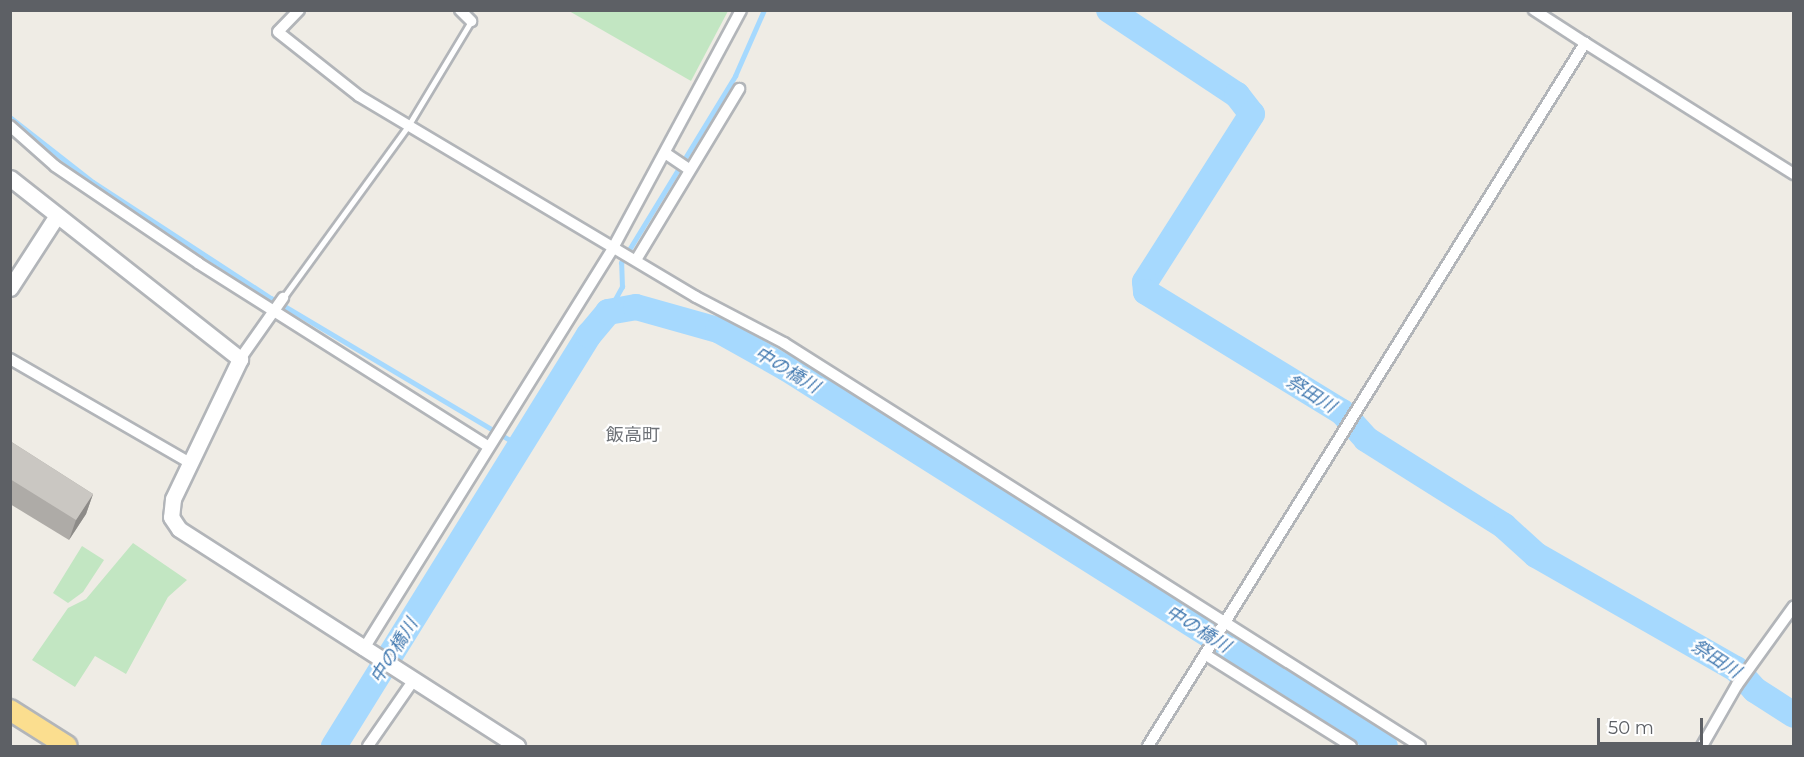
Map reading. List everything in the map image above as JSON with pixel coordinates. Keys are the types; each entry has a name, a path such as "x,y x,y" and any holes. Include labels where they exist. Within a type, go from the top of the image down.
{"highway":[{"path":"10,710 67,747"},
{"path":"10,723 45,747"}],"street":[{"path":"298,10 278,32 408,126 784,343 1420,747"},
{"path":"460,10 471,21"},
{"path":"625,253 741,10"},
{"path":"1534,10 1794,174"},
{"path":"1148,747 1585,43"},
{"path":"363,650 499,427 687,168 739,89"},
{"path":"10,126 55,166 274,311 489,443"},
{"path":"670,157 687,168"},
{"path":"10,178 56,217 240,359"},
{"path":"10,288 56,217"},
{"path":"284,298 240,359 173,499 171,517 179,529 378,660 517,747"},
{"path":"10,359 190,463"},
{"path":"1702,747 1737,685 1794,606"},
{"path":"1207,654 1351,747"},
{"path":"368,747 407,678"}],"lane":[{"path":"284,298 408,126 471,21"}],"green space":[{"path":"728,10 691,81 569,11"},
{"path":"133,543 187,580 168,597 126,674 95,656 75,687 32,660 68,608 86,599"},
{"path":"82,546 104,560 83,592 68,603 53,593"}],"building":[{"path":"10,441 93,494 76,520 10,479"}],"waterway":[{"path":"608,312 622,287 621,263 735,76 764,10"},
{"name":"祭田川","path":"1109,10 1237,95 1252,114 1145,282 1146,292 1342,412 1366,439 1504,526 1536,555 1736,669 1755,690 1794,715"},
{"path":"10,117 93,182 271,298 519,445"},
{"name":"中の橋川","path":"334,746 589,335 608,312 636,307 718,330 786,368 1385,746"}],"district":[{"name":"飯高町","path":"633,435"}]}
